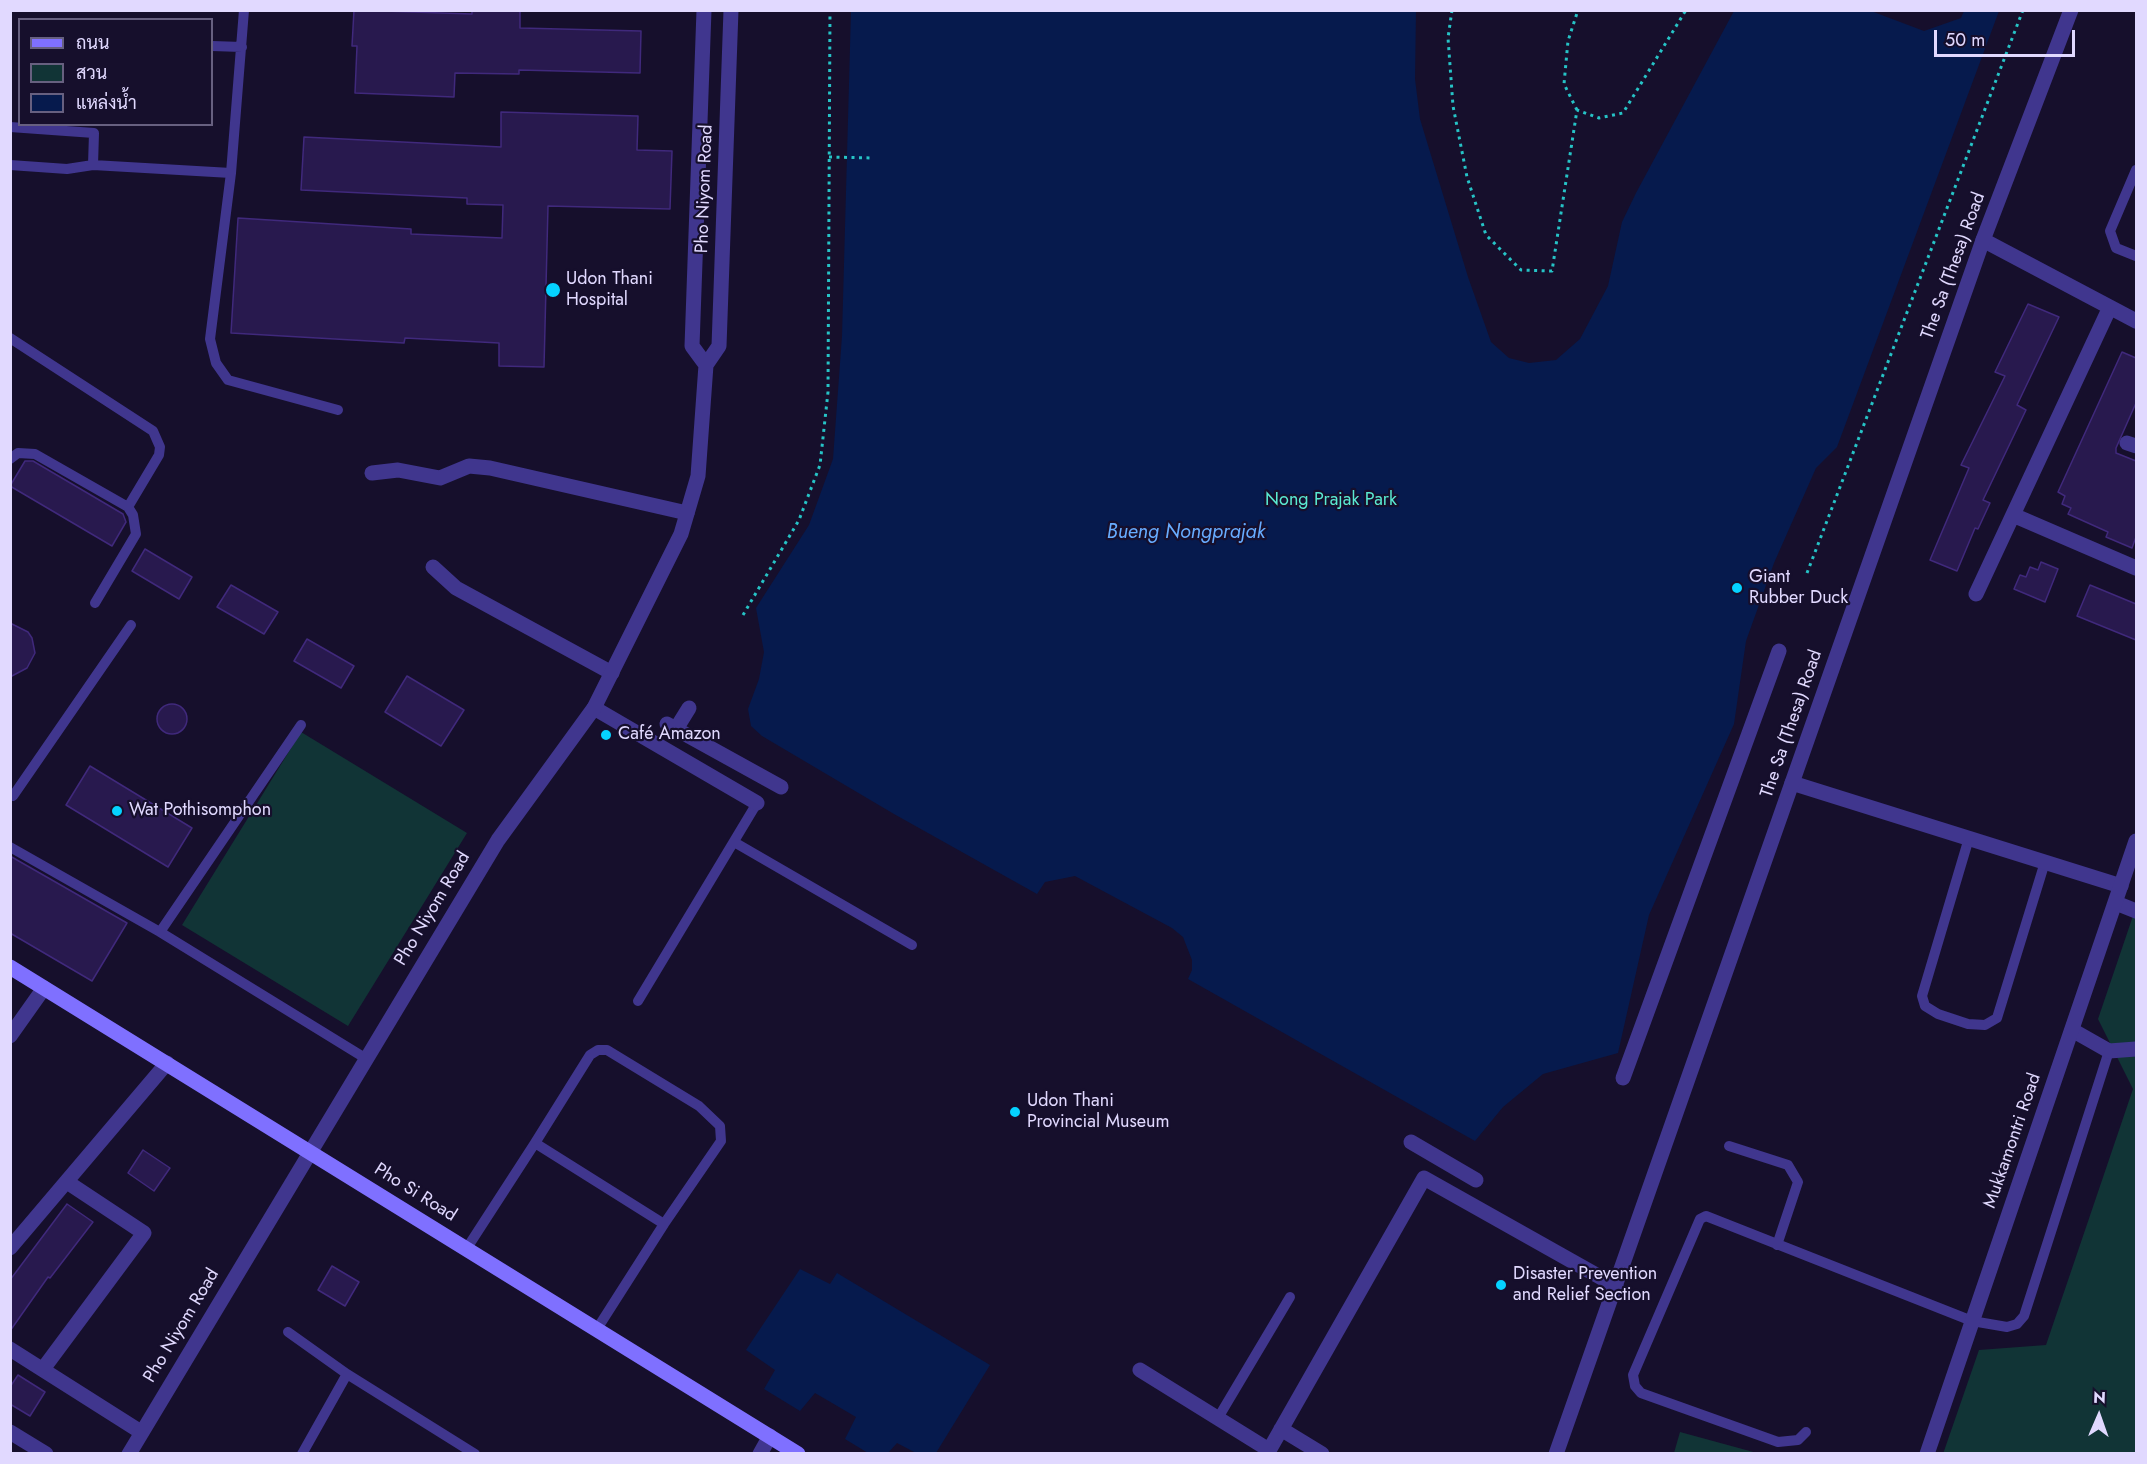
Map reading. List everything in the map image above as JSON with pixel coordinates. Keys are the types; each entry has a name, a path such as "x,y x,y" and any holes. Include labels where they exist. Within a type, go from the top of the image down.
{"main road":[{"name":"Pho Si Road","path":"10,968 309,1150 798,1454"}],"street":[{"name":"Pho Niyom Road","path":"704,10 692,346 706,365"},
{"name":"Pho Niyom Road","path":"129,1454 309,1150 498,840 594,708 681,534 698,476 706,365 719,346 731,10"},
{"name":"The Sa (Thesa) Road","path":"1556,1454 1983,240 2071,10"},
{"path":"1983,240 2136,321"},
{"path":"1976,594 2110,307"},
{"path":"372,473 398,470 440,478 469,466 490,468 687,513"},
{"path":"2013,515 2136,568"},
{"path":"433,567 456,588 612,673"},
{"path":"1623,1078 1779,651"},
{"path":"594,708 757,803"},
{"path":"689,708 672,727 781,787"},
{"path":"1792,783 2121,886"},
{"name":"Mukkamontri Road","path":"1927,1454 2136,841"},
{"path":"2116,903 2136,911"},
{"path":"10,1036 44,988"},
{"path":"2072,1030 2109,1051 2136,1049"},
{"path":"10,1248 167,1063"},
{"path":"1411,1142 1476,1180"},
{"path":"1140,1370 1268,1452 1424,1178 1616,1286"},
{"path":"43,1369 144,1233 67,1182"},
{"path":"10,1349 141,1432"},
{"path":"1281,1429 1322,1454"},
{"path":"10,1432 46,1454"},
{"path":"760,1454 770,1436"}],"lane":[{"path":"244,10 231,173 210,339 216,363 228,380 338,410"},
{"path":"213,46 242,47"},
{"path":"10,127 94,129 93,165"},
{"path":"10,165 67,169 93,165 231,173"},
{"path":"2136,170 2110,231 2111,240 2116,248 2136,256"},
{"path":"10,338 153,431 160,447 159,455 128,507"},
{"path":"10,459 22,452 35,454 128,507 135,519 135,534 95,603"},
{"path":"12,797 130,625"},
{"path":"160,932 301,725"},
{"path":"638,1001 757,803"},
{"path":"1969,838 1922,996 1925,1006 1938,1014 1968,1024 1985,1025 1997,1018 2045,862"},
{"path":"734,842 912,945"},
{"path":"10,847 160,932 365,1058"},
{"path":"466,1248 590,1055 598,1050 607,1050 699,1106 720,1126 721,1141 664,1224 597,1329"},
{"path":"1806,1432 1798,1440 1778,1442 1641,1393 1633,1380 1637,1365 1702,1216 1972,1321 2007,1327 2017,1323 2024,1316 2109,1051"},
{"path":"535,1143 664,1224"},
{"path":"1729,1146 1788,1165 1798,1182 1777,1245"},
{"path":"1218,1418 1290,1297"},
{"path":"288,1332 347,1374 475,1454"},
{"path":"302,1454 347,1374"}],"path":[{"path":"743,615 799,520 820,465 828,392 830,10"},
{"path":"1452,10 1448,38 1453,106 1467,177 1486,234 1521,270 1552,271 1577,110 1564,84 1568,41 1578,10"},
{"path":"1577,110 1599,118 1623,113 1686,10"},
{"path":"1807,573 2023,10"},
{"path":"829,158 872,158"}],"green space":[{"path":"301,732 467,833 348,1026 182,925"},
{"path":"2136,907 2136,1453 1943,1454 1979,1350 2046,1345 2133,1089 2098,1019"},
{"path":"1680,1432 1757,1453 1674,1453"}],"water":[{"name":"Bueng Nongprajak","path":"851,11 1416,11 1415,79 1420,119 1468,277 1491,342 1509,358 1529,363 1556,360 1580,339 1608,286 1622,222 1734,11 1871,11 1924,31 1961,18 1964,11 1999,11 1837,447 1816,468 1774,563 1746,641 1734,724 1649,915 1618,1053 1543,1074 1503,1107 1475,1141 1188,979 1192,970 1192,960 1183,937 1172,928 1075,876 1045,882 1037,894 894,814 762,736 751,726 748,709 759,679 764,652 756,608 809,525 833,459 842,336"},
{"path":"800,1269 830,1284 837,1273 990,1365 936,1453 916,1453 897,1443 888,1453 868,1453 845,1439 856,1417 815,1393 800,1411 764,1389 775,1370 746,1350"}],"building":[{"path":"354,10 472,14 472,10 520,10 520,28 641,31 640,73 519,70 519,74 455,73 454,97 355,93 357,46 352,46"},
{"path":"501,112 638,116 637,150 672,151 670,209 548,206 544,367 499,366 499,343 405,338 404,343 231,333 238,218 411,229 411,234 502,238 503,205 467,204 467,198 301,190 304,137 501,147"},
{"path":"2028,304 2059,317 2017,405 2026,410 1983,500 1990,503 1978,529 1975,528 1957,571 1930,560 1969,468 1961,465 2005,376 1995,372"},
{"path":"2122,352 2136,358 2136,403 2116,448 2116,453 2136,461 2136,537 2132,548 2106,537 2108,532 2068,514 2071,508 2062,504 2065,496 2058,492"},
{"path":"25,461 33,461 123,514 126,522 112,546 10,486"},
{"path":"145,549 192,577 179,599 132,571"},
{"path":"2041,562 2058,569 2045,602 2014,589 2020,575 2026,577 2030,567 2038,570"},
{"path":"231,585 278,612 264,634 217,607"},
{"path":"2090,585 2136,604 2136,640 2077,616"},
{"path":"10,623 28,632 32,638 35,653 27,668 10,677"},
{"path":"307,639 354,666 341,688 294,661"},
{"path":"407,676 464,710 441,746 385,712"},
{"path":"172,704 178,705 186,713 186,725 178,733 172,734 166,733 158,725 157,719 158,713 166,705"},
{"path":"90,766 192,828 168,867 66,805"},
{"path":"10,856 127,923 92,981 10,933"},
{"path":"143,1150 170,1168 154,1191 128,1173"},
{"path":"67,1204 93,1222 50,1278 48,1277 10,1331 10,1280"},
{"path":"332,1266 359,1282 345,1306 318,1290"},
{"path":"18,1375 45,1392 30,1416 10,1404 10,1387"}],"place":[{"name":"Udon Thani Hospital","path":"553,290"},
{"name":"Giant Rubber Duck","path":"1737,588"},
{"name":"Café Amazon","path":"606,735"},
{"name":"Wat Pothisomphon","path":"117,811"},
{"name":"Udon Thani Provincial Museum","path":"1015,1112"},
{"name":"Disaster Prevention and Relief Section","path":"1501,1285"}],"park label":[{"name":"Nong Prajak Park","path":"1331,501"}]}
